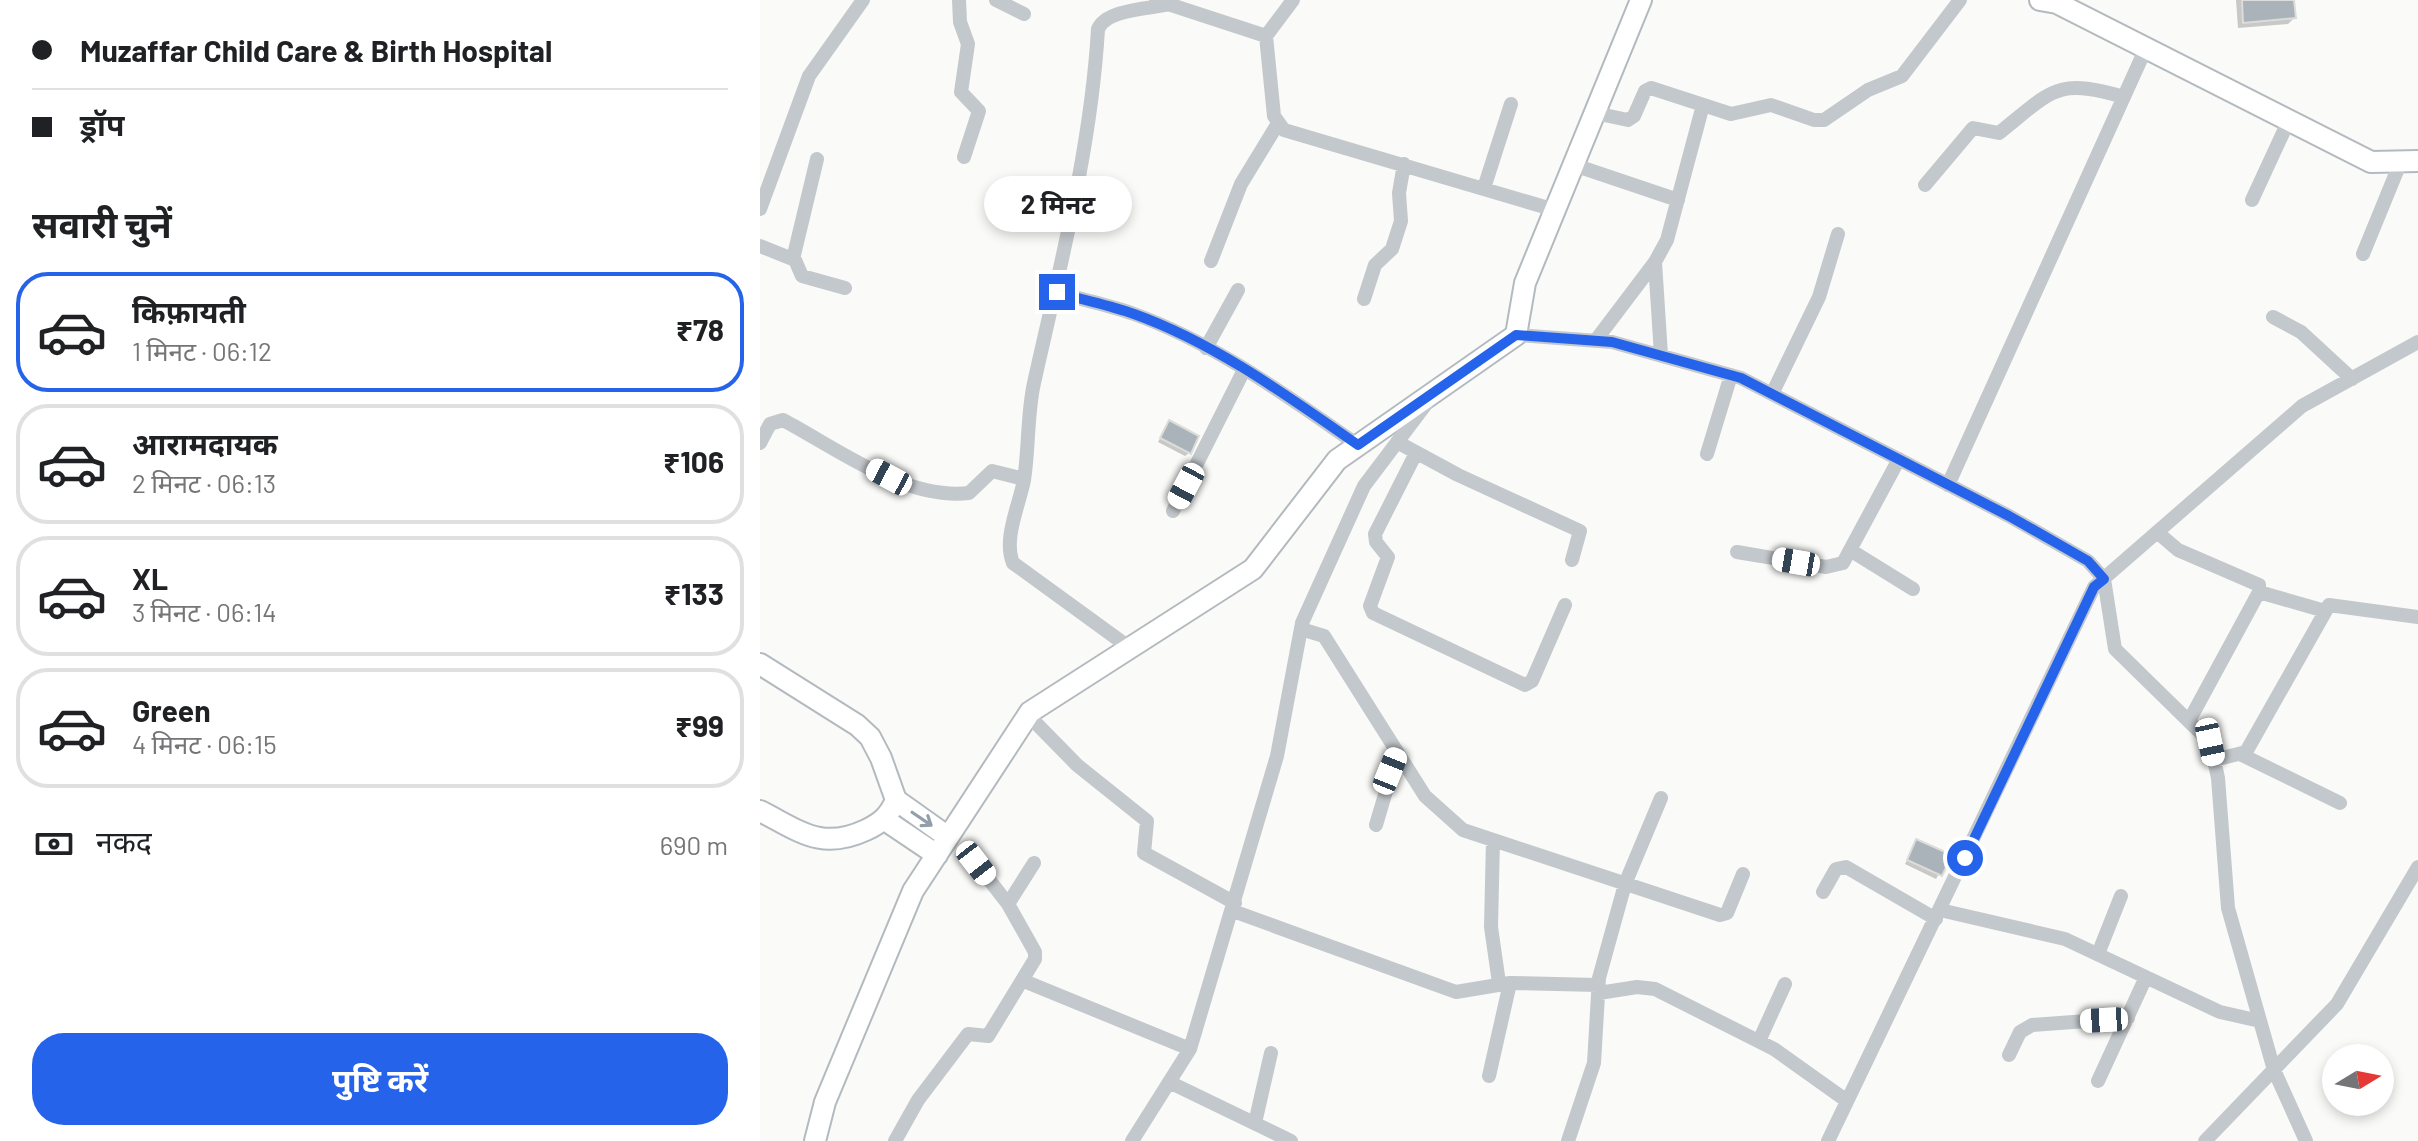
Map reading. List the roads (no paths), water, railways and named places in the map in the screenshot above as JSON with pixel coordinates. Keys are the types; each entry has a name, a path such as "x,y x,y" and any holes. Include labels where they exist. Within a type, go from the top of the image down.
{"street":[{"path":"760,209 809,76 863,0"},
{"path":"959,0 960,22 968,44 961,92 979,111 964,157"},
{"path":"996,0 1024,14"},
{"path":"1211,261 1241,184 1277,125 1266,36 1293,0"},
{"path":"1516,335 1525,283 1641,0"},
{"path":"1595,113 1628,120 1634,116 1645,91 1651,88 1731,114 1771,105 1814,120 1824,120 1868,90 1902,76 1960,0"},
{"path":"2052,1 2371,162 2409,161 2363,254"},
{"path":"1130,648 1013,563 1008,552 1024,479 1033,386 1057,292 1094,92 1098,29 1101,22 1111,16 1161,2 1266,36"},
{"path":"1948,485 2146,48"},
{"path":"1925,185 1973,128 1999,133 2058,88 2085,86 2124,97"},
{"path":"1484,188 1511,104"},
{"path":"1596,340 1655,262 1667,240 1703,105"},
{"path":"2252,200 2289,120"},
{"path":"1277,125 1555,210"},
{"path":"793,259 817,159"},
{"path":"1364,299 1375,265 1392,249 1401,221 1399,193 1404,164"},
{"path":"1574,165 1678,200"},
{"path":"1772,394 1814,308 1838,234"},
{"path":"760,246 793,259 802,276 845,288"},
{"path":"1655,262 1661,355"},
{"path":"1206,348 1238,290"},
{"path":"1057,292 1134,314 1206,348 1358,445"},
{"path":"2273,317 2301,332 2352,379"},
{"path":"815,1141 825,1102 913,891 1028,715 1253,569 1337,460 1516,335 1596,340 1731,375 1899,459 2088,561 2104,579 2115,649 2210,742 2228,908 2274,1070 2306,1141"},
{"path":"1828,1141 2094,587 2302,406 2418,342"},
{"path":"1173,511 1244,370"},
{"path":"1707,454 1731,375"},
{"path":"1132,1141 1190,1049 1277,756 1301,629 1364,486 1436,391"},
{"path":"760,443 770,424 783,420 889,477 922,489 969,493 992,471 1024,479"},
{"path":"1397,442 1580,531 1572,560"},
{"path":"1416,453 1375,534 1376,542 1388,557 1370,606 1373,613 1525,685 1532,681 1565,605"},
{"path":"1737,552 1826,567 1843,563 1899,459"},
{"path":"2157,532 2178,550 2256,581 2259,592 2189,721"},
{"path":"1850,550 1913,589"},
{"path":"2259,592 2325,611"},
{"path":"2242,755 2329,605 2418,617"},
{"path":"1301,629 1316,631 1331,645 1397,754 1443,816 1463,830 1720,915 1727,913 1743,874"},
{"path":"760,664 857,725 870,737 896,800 942,846"},
{"path":"1028,715 1077,765 1147,821 1144,853 1234,907 1436,988 1464,992 1504,983 1655,989 1759,1041 1847,1101"},
{"path":"1376,825 1397,754"},
{"path":"2214,760 2242,755 2340,803"},
{"path":"1568,1141 1594,1063 1598,989 1625,884 1661,798"},
{"path":"760,811 813,838 832,842 849,838 885,820 896,800"},
{"path":"885,820 942,846"},
{"path":"1489,1076 1504,983 1491,927 1493,840"},
{"path":"895,1141 918,1100 968,1034 988,1036 1024,981 1035,952 1008,904 976,863"},
{"path":"1008,904 1034,863"},
{"path":"1823,892 1836,869 1846,867 1938,915 2037,930 2098,954 2220,1012 2260,1021"},
{"path":"2205,1141 2337,1004 2416,874"},
{"path":"2098,954 2121,896"},
{"path":"2098,1081 2146,977"},
{"path":"1024,981 1190,1049"},
{"path":"1759,1041 1785,984"},
{"path":"2009,1055 2020,1032 2032,1025 2128,1018"},
{"path":"1255,1123 1271,1053"},
{"path":"1169,1082 1291,1141"},
{"path":"2291,1141 2299,1125"}]}
